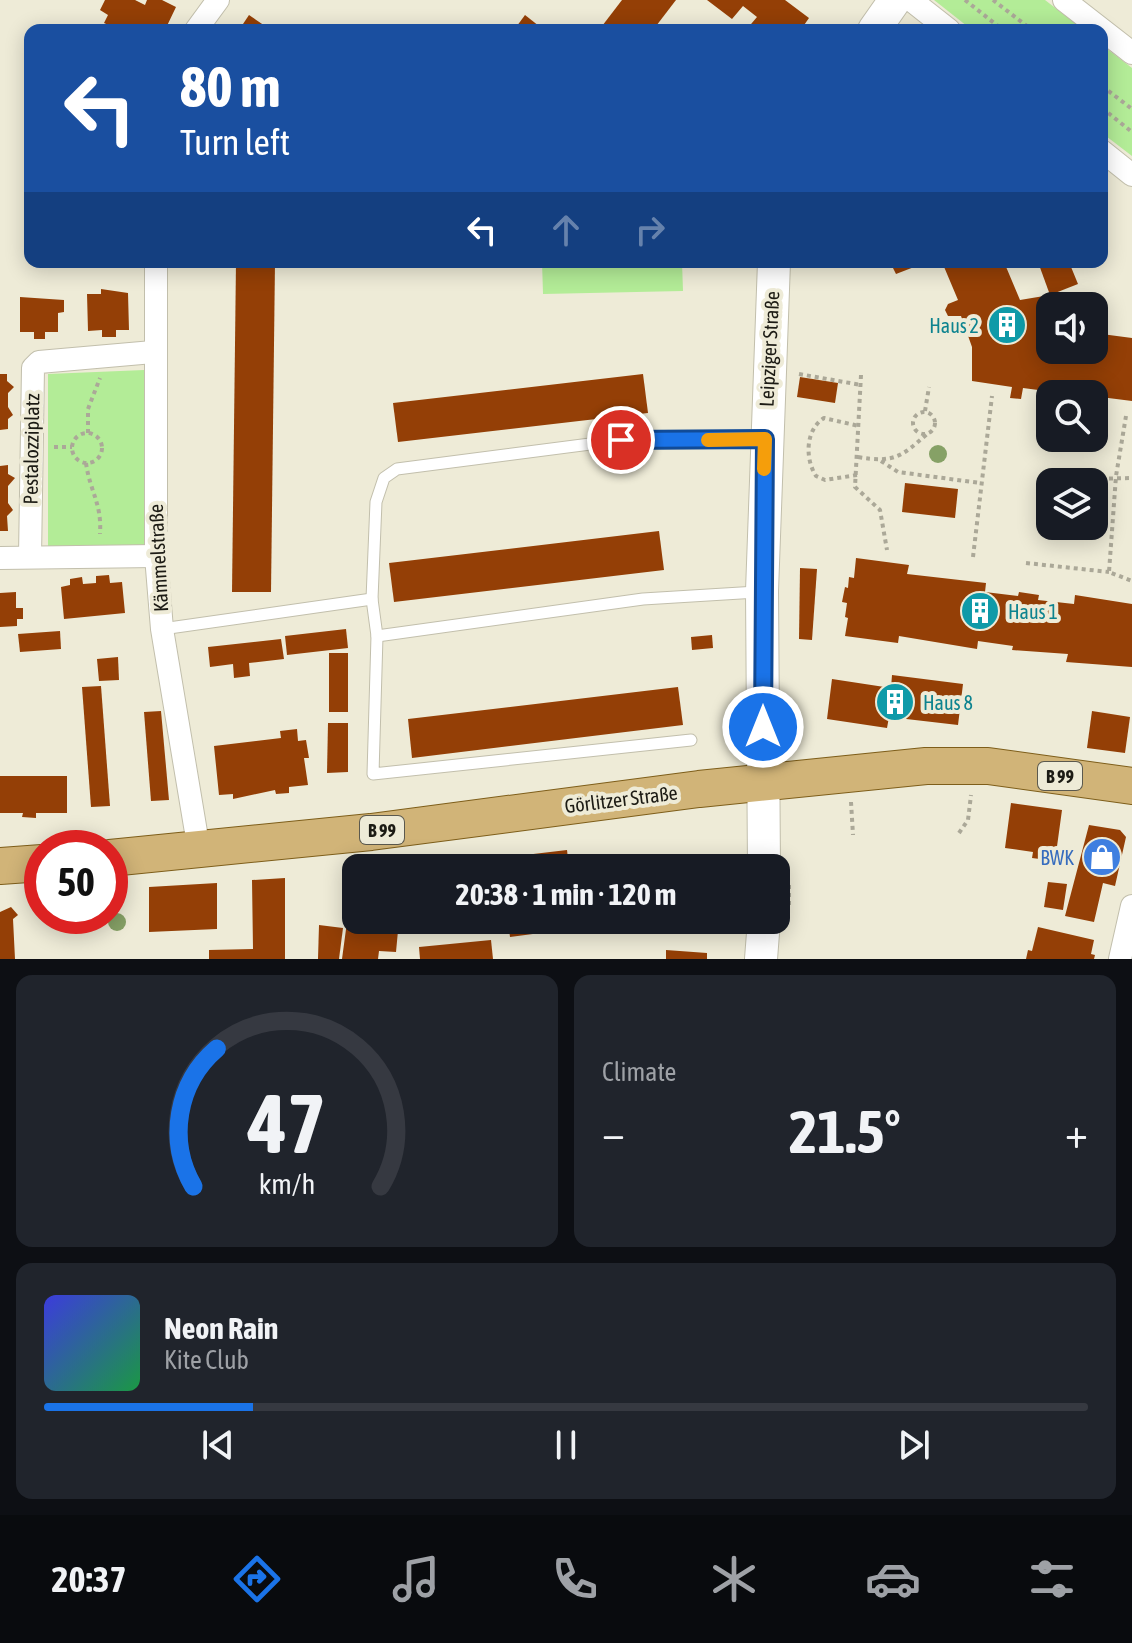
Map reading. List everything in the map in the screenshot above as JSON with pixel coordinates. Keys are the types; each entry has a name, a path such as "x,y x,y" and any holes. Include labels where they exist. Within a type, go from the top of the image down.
{"main road":[{"path":"878,24 895,0"},
{"name":"Leipziger Straße","path":"774,268 765,439 762,591 764,781 775,854"},
{"name":"Görlitzer Straße","path":"128,856 764,781 961,765 1132,786"},
{"path":"0,866 24,864"},
{"path":"761,959 771,934"}],"street":[{"path":"200,24 218,0"},
{"path":"911,0 941,24"},
{"path":"1064,0 1095,24"},
{"path":"1108,34 1132,53"},
{"path":"1108,156 1132,175"},
{"name":"Kämmelstraße","path":"156,268 153,352 156,556 162,629 199,850"},
{"name":"Pestalozziplatz","path":"30,557 33,368 39,362 153,352"},
{"path":"0,558 156,556"},
{"path":"1120,959 1132,906"}],"lane":[{"path":"691,740 373,774 377,636 372,599 376,502 384,478 397,469 621,440 765,439"},
{"path":"377,636 643,599 762,591"},
{"path":"162,629 372,599"}],"path":[{"path":"965,0 995,24"},
{"path":"993,0 1024,24"},
{"path":"1108,91 1132,109"},
{"path":"1108,113 1132,132"},
{"path":"88,433 88,409 99,388 103,356"},
{"path":"793,373 861,385"},
{"path":"861,375 855,487 880,510 887,550"},
{"path":"925,411 929,387"},
{"path":"973,557 992,396"},
{"path":"858,457 881,461 899,458 927,434 935,422 925,411"},
{"path":"925,411 918,413 913,421 917,431 927,434"},
{"path":"1109,572 1116,476 1126,416"},
{"path":"857,475 825,480 816,476 809,462 809,444 812,429 824,418 860,426"},
{"path":"88,433 98,437 102,452 96,461 86,463 77,460 72,447 79,435 88,433"},
{"path":"898,472 899,458"},
{"path":"881,461 898,472 980,483"},
{"path":"86,463 89,482 102,509 98,556"},
{"path":"1108,476 1132,478"},
{"path":"1026,563 1109,572 1132,581"},
{"path":"959,833 968,820 972,790"},
{"path":"851,801 853,835"}],"green space":[{"path":"934,0 1045,0 1076,24 964,24"},
{"path":"1108,50 1132,68 1132,156 1108,138"},
{"path":"542,268 682,268 683,291 543,294"},
{"path":"144,370 150,547 48,552 48,374"}],"building":[{"path":"105,0 135,0 145,5 147,0 162,0 176,7 168,24 106,24 108,15 100,10"},
{"path":"622,0 676,0 658,24 604,24"},
{"path":"707,0 785,0 809,18 805,24 751,24 757,17 743,6 732,19"},
{"path":"249,15 262,24 243,24"},
{"path":"525,15 536,24 518,24"},
{"path":"236,268 275,268 271,592 232,592"},
{"path":"893,268 912,268 896,274"},
{"name":"Haus 2","path":"945,268 1007,268 1020,300 1036,297 1036,364 1108,364 1108,335 1132,338 1132,401 1108,398 1108,380 1036,380 1036,390 1023,388 1021,399 1010,398 1012,387 972,381 972,347 961,316 948,316 945,310 948,304 958,300"},
{"path":"1040,268 1071,268 1078,284 1049,292"},
{"path":"101,289 128,293 129,330 116,330 116,337 102,337 102,330 88,331 87,294 101,294"},
{"path":"20,297 64,300 64,312 58,313 58,332 45,332 45,339 34,339 34,332 20,332"},
{"path":"0,374 7,374 7,381 14,387 8,393 8,407 13,415 8,419 8,429 0,430"},
{"path":"643,374 648,413 398,442 393,403"},
{"path":"800,377 838,383 835,403 797,397"},
{"path":"8,465 8,474 15,478 8,486 8,503 13,510 7,516 8,531 0,531 0,466"},
{"path":"905,483 958,489 955,518 902,512"},
{"path":"659,531 664,570 394,602 389,563"},
{"name":"Haus 1","path":"856,558 909,565 907,574 986,583 985,592 1018,596 1019,592 1039,595 1038,600 1074,604 1075,595 1132,604 1132,667 1066,662 1068,654 1012,650 1013,646 978,641 977,649 899,636 898,643 845,636 847,603 842,602 849,577 854,578"},
{"path":"800,568 817,569 812,640 799,639"},
{"path":"109,575 110,583 122,582 125,613 64,619 61,587 70,585 70,579 82,577 83,584 96,583 96,576"},
{"path":"16,592 16,608 23,608 23,619 17,619 17,626 0,627 0,593"},
{"path":"346,629 348,648 287,655 285,636"},
{"path":"60,631 61,649 20,652 18,634"},
{"path":"712,635 713,648 692,650 691,637"},
{"path":"281,639 284,659 249,663 250,676 234,678 233,664 210,667 208,647"},
{"path":"329,653 348,653 348,712 329,712"},
{"path":"118,657 119,680 99,681 97,659"},
{"name":"Haus 8","path":"892,675 963,684 958,725 889,717 887,728 827,719 832,679 891,688"},
{"path":"101,686 110,806 91,807 82,687"},
{"path":"678,687 683,725 412,758 408,719"},
{"path":"161,711 169,800 151,801 144,712"},
{"path":"1092,711 1130,717 1125,753 1087,748"},
{"path":"328,723 348,723 348,772 327,773"},
{"path":"297,729 298,741 306,740 309,758 304,758 308,785 289,787 289,793 276,794 275,790 233,799 233,794 219,795 214,746 281,738 280,731"},
{"path":"0,776 67,776 67,813 36,813 36,818 22,817 23,813 0,813"},
{"path":"1011,803 1062,810 1055,861 1032,858 1033,852 1005,848"},
{"name":"BWK","path":"1089,825 1120,830 1126,837 1115,886 1103,883 1094,922 1065,916"},
{"path":"567,850 567,854 534,854"},
{"path":"285,878 285,959 209,959 209,950 253,949 252,880"},
{"path":"1048,882 1067,884 1063,910 1044,907"},
{"path":"217,883 217,929 149,932 149,887"},
{"path":"11,907 18,915 13,919 15,959 0,959 0,912"},
{"path":"319,925 342,928 339,959 318,959"},
{"path":"1038,927 1094,940 1091,954 1095,955 1094,959 1026,959 1028,950 1032,951"},
{"path":"345,934 398,934 396,952 379,951 378,959 342,959"},
{"path":"491,940 493,959 420,959 419,947"},
{"path":"666,950 707,953 707,959 666,959"}],"slow traffic":[{"path":"708,440 765,439 764,469"}],"place":[{"name":"Haus 2","path":"1007,325"},
{"name":"Haus 1","path":"980,611"},
{"name":"Haus 8","path":"895,702"},
{"name":"BWK","path":"1102,857"}],"route":[{"path":"621,440 765,439 763,727"}]}
